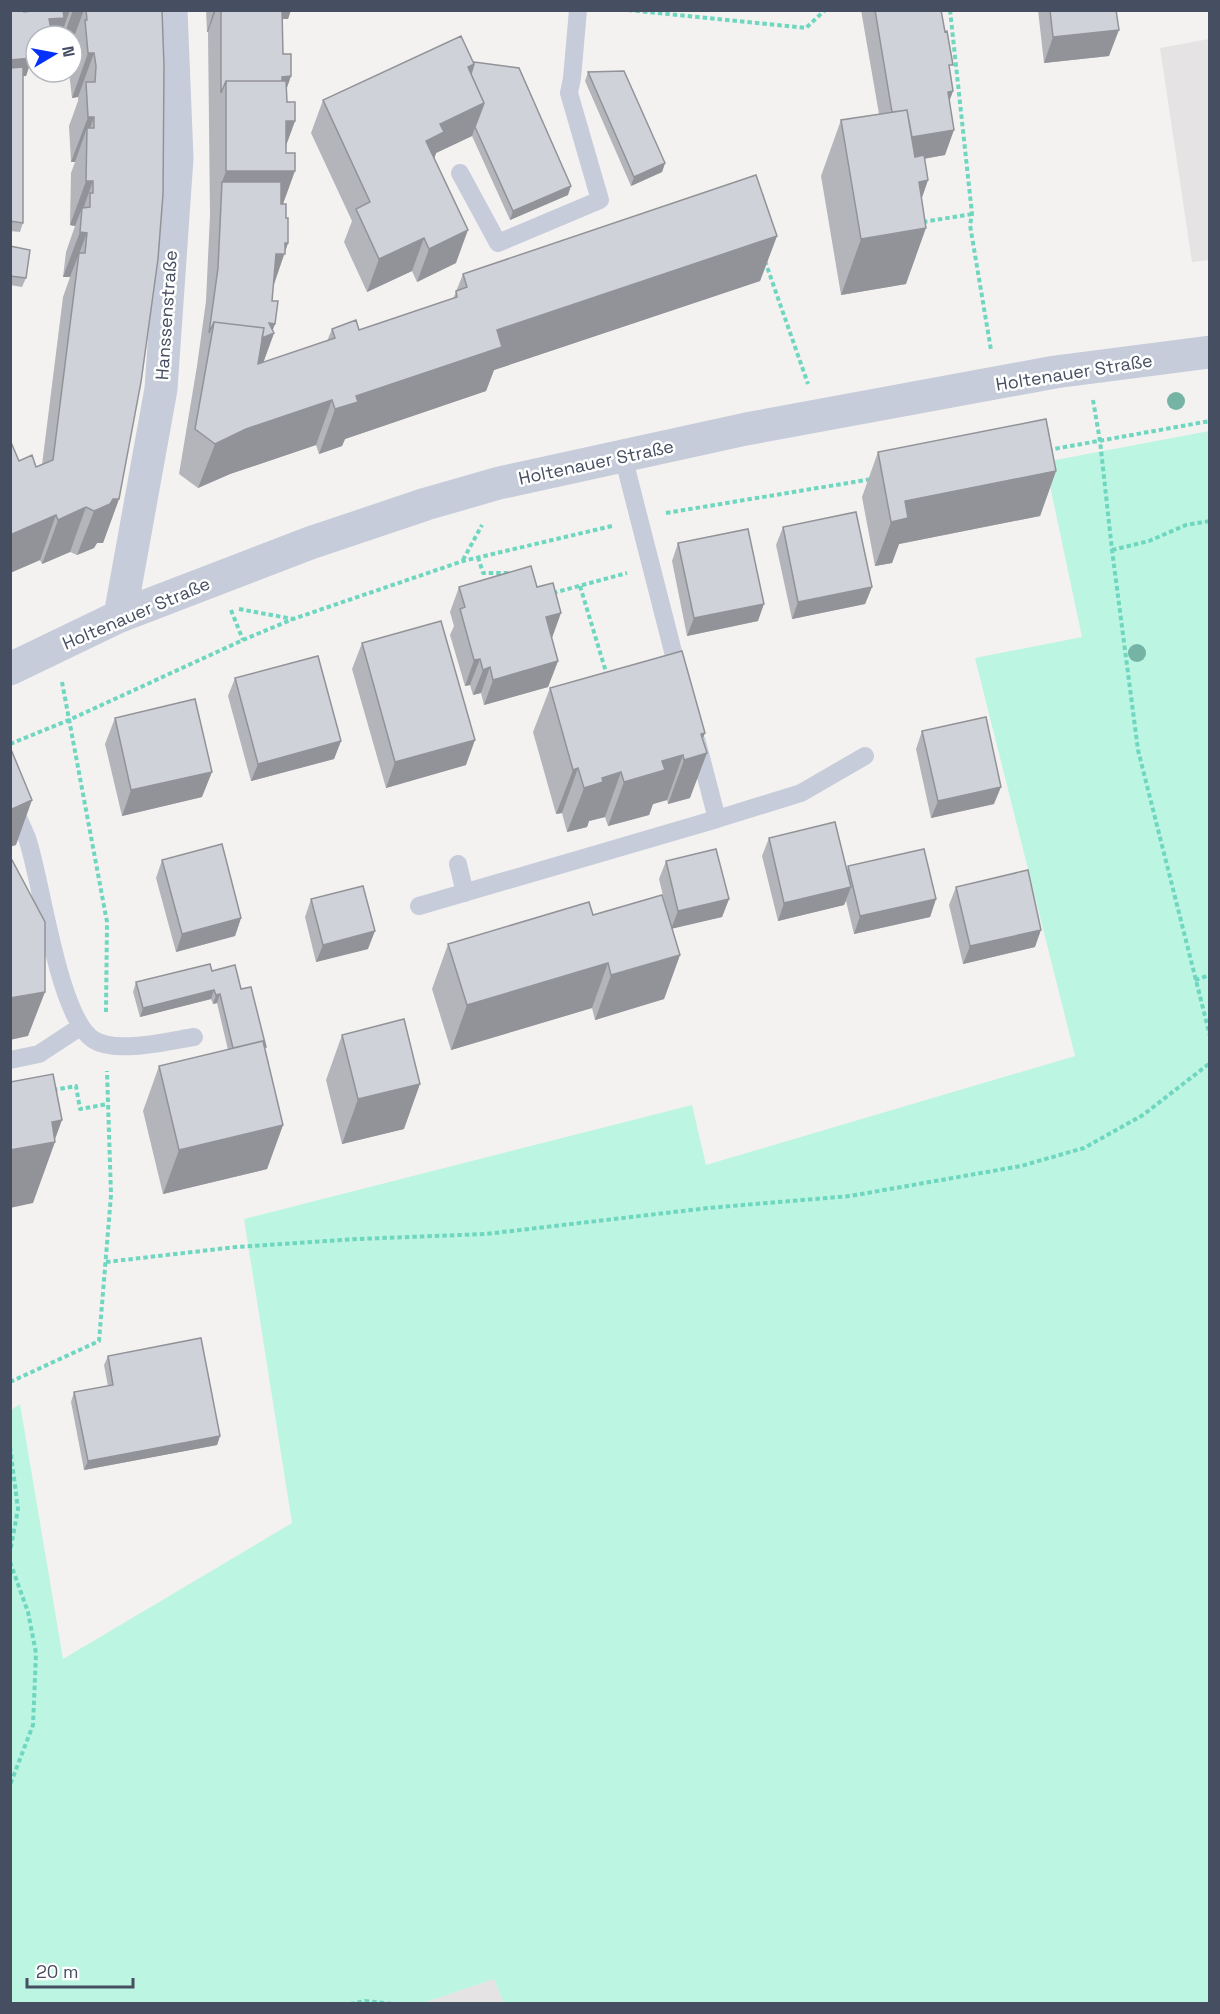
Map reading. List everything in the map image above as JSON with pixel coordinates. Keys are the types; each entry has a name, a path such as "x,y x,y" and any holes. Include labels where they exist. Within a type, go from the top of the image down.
{"street":[{"name":"Hanssenstraße","path":"120,616 161,389 177,158 171,10"},
{"name":"Holtenauer Straße","path":"10,669 120,616 310,543 426,504 499,483 819,416 1087,367 1209,352"}],"lane":[{"path":"460,173 498,243 600,200 569,93 578,10"},
{"path":"623,456 684,693"},
{"path":"693,727 717,819"},
{"path":"418,906 801,794 865,756"},
{"path":"10,800 27,840 69,1002 80,1027 94,1040 106,1044 136,1046 194,1036"},
{"path":"458,864 465,892"},
{"path":"10,1060 39,1054 80,1027"}],"path":[{"path":"628,10 806,28 825,10"},
{"path":"950,10 972,214 970,225 972,242 998,383"},
{"path":"913,224 972,214"},
{"path":"763,254 819,416"},
{"path":"1087,367 1100,441 1138,750 1209,1036"},
{"path":"1042,451 1209,421"},
{"path":"10,744 69,720 293,619 478,557 668,513 878,478"},
{"path":"1112,550 1149,541 1186,525 1209,521"},
{"path":"478,557 483,573 522,572"},
{"path":"551,594 651,566"},
{"path":"580,586 606,672 602,682"},
{"path":"243,640 230,607 293,619"},
{"path":"1195,980 1209,975"},
{"path":"105,1262 236,1247 486,1234 708,1208 850,1196 1021,1166 1084,1148 1143,1115 1209,1063"},
{"path":"43,1091 76,1086 80,1109 108,1104"},
{"path":"10,1447 18,1509 10,1552"},
{"path":"10,1562 28,1612 36,1653 33,1725 10,1785"},
{"path":"350,2004 365,2001 393,2004"}],"shaded area":[{"path":"1209,39 1209,260 1192,262 1160,48"},
{"path":"494,1979 504,2003 420,2004"}],"green space":[{"path":"1209,431 1209,2003 504,2004 494,1979 420,2004 11,2004 11,1410 20,1404 63,1659 292,1523 244,1219 692,1105 706,1165 1075,1056 975,658 1082,637 1045,462"}],"building":[{"path":"10,10 24,10 24,12 63,10 64,18 49,19 50,24 24,24 24,59 10,60"},
{"path":"86,10 162,10 163,194 158,259 141,382 119,499 113,499 110,504 94,511 86,507 58,520 56,515 10,535 10,440 19,461 32,455 36,467 53,460 79,253 85,253 87,233 80,232 82,208 90,207 90,193 93,193 93,181 86,181 87,128 94,128 94,117 88,117 86,82 95,82 96,66 94,53 88,53"},
{"path":"221,10 282,10 283,54 291,54 291,76 282,77 282,81 226,81 221,93"},
{"path":"875,10 941,10 953,65 949,65 953,91 948,92 954,130 912,137 907,110 892,112"},
{"path":"1050,10 1116,10 1119,30 1053,37"},
{"path":"461,36 474,64 468,67 484,103 440,124 444,132 426,141 468,230 429,249 424,238 379,259 356,209 370,202 323,100"},
{"path":"474,62 519,68 571,186 513,211 475,127 484,103 471,74"},
{"path":"23,67 23,223 10,221 10,68"},
{"path":"624,71 665,163 634,177 588,72"},
{"path":"226,81 286,81 287,102 295,102 295,121 286,121 286,153 295,153 295,171 226,171"},
{"path":"907,110 915,157 924,155 928,180 919,182 926,228 861,239 841,120"},
{"path":"756,175 777,236 497,330 502,347 356,396 358,402 335,409 332,400 246,429 215,444 195,429 214,322 264,328 258,364 335,338 332,329 356,320 359,330 457,297 456,291 467,287 463,274"},
{"path":"222,182 281,182 281,204 286,204 286,218 288,218 288,243 285,243 285,254 276,254 272,301 278,301 275,324 269,323 274,333 262,338 264,328 214,322 209,333 218,268"},
{"path":"10,246 30,250 26,278 10,276"},
{"path":"1046,419 1056,471 905,501 908,518 891,522 878,452"},
{"path":"856,512 872,587 798,602 783,527"},
{"path":"748,529 764,604 694,618 678,543"},
{"path":"531,566 537,587 553,583 561,613 546,617 558,661 493,680 490,667 483,670 480,659 474,660 460,609 465,607 459,587"},
{"path":"441,621 475,740 395,762 362,643"},
{"path":"682,651 705,733 701,734 707,753 684,760 683,755 662,761 665,770 624,782 621,772 602,778 603,782 584,788 578,768 573,770 550,688"},
{"path":"318,656 341,741 258,764 235,678"},
{"path":"195,699 212,772 131,790 115,718"},
{"path":"986,717 1001,787 938,801 922,731"},
{"path":"10,747 32,800 10,810"},
{"path":"835,822 851,887 784,903 769,838"},
{"path":"222,844 241,918 182,934 162,860"},
{"path":"716,849 729,899 678,911 666,861"},
{"path":"924,849 936,899 860,916 848,866"},
{"path":"10,860 45,922 45,992 10,998"},
{"path":"1028,870 1041,930 970,946 956,887"},
{"path":"363,886 375,931 323,945 311,899"},
{"path":"662,895 680,955 611,975 608,963 467,1005 448,944 589,902 593,915"},
{"path":"210,964 212,971 235,965 241,989 251,987 266,1047 263,1041 233,1048 220,994 216,995 214,990 143,1008 136,982"},
{"path":"404,1019 420,1084 358,1099 342,1035"},
{"path":"263,1041 283,1125 179,1150 159,1066"},
{"path":"53,1074 62,1120 52,1122 55,1142 10,1150 10,1082"},
{"path":"201,1338 220,1436 88,1461 74,1392 113,1385 108,1356"}]}
